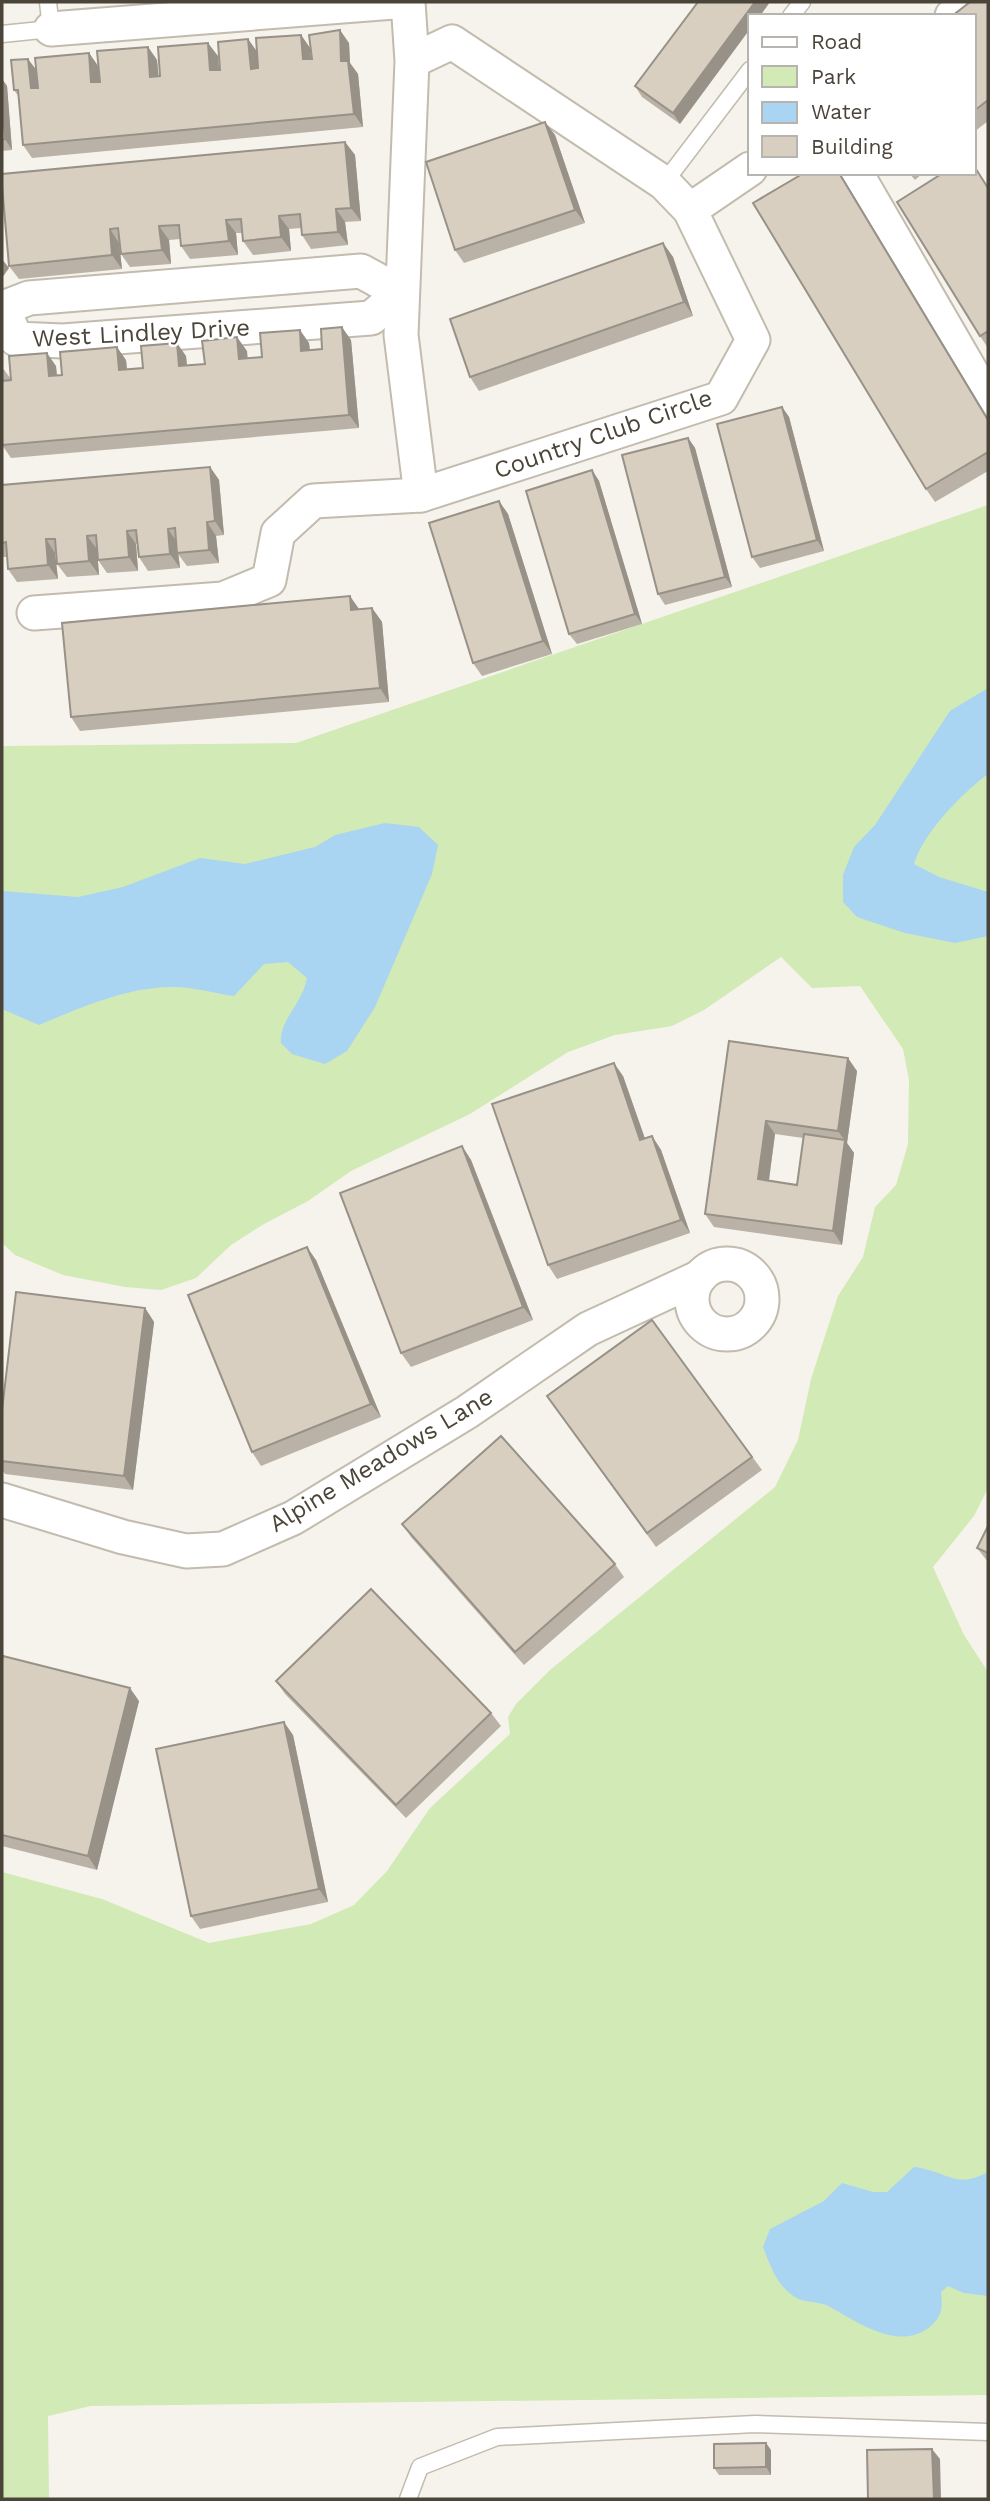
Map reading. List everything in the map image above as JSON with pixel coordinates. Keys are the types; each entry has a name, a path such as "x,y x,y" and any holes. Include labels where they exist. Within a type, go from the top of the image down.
{"street":[{"path":"50,15 394,2"},
{"path":"34,613 223,599 269,580 278,533 313,501 421,495 401,335 412,61 408,2"},
{"path":"954,14 969,2"},
{"name":"Country Club Circle","path":"412,61 452,42 664,183 690,210 753,340 721,398 421,495"},
{"path":"690,210 748,170"},
{"path":"857,175 988,401"},
{"name":"West Lindley Drive","path":"362,271 401,293 371,318 63,341 16,339 3,308 29,298 362,271"},
{"name":"Alpine Meadows Lane","path":"2,1500 123,1537 186,1551 223,1549 293,1518 467,1412 588,1329 699,1277"}],"lane":[{"path":"2,34 50,15"},
{"path":"664,183 748,73"},
{"path":"408,2499 421,2467 497,2437 755,2424 988,2432"}],"green space":[{"path":"988,505 988,1488 974,1516 933,1567 964,1635 988,1672 988,2395 91,2406 48,2416 49,2499 2,2499 2,1872 102,1899 209,1943 311,1924 354,1905 387,1871 430,1808 510,1734 508,1717 516,1704 550,1670 775,1487 798,1440 811,1379 838,1296 863,1257 875,1207 896,1185 908,1144 909,1080 903,1049 860,986 812,988 781,957 704,1010 672,1026 615,1035 568,1052 470,1114 351,1171 308,1201 231,1245 196,1278 161,1290 125,1287 63,1275 15,1255 2,1243 2,746 296,743"}],"water":[{"path":"988,688 988,774 945,814 926,840 914,864 939,877 988,892 988,936 955,943 905,933 857,917 843,902 843,875 854,847 875,825 950,711"},
{"path":"385,823 419,827 438,845 432,874 375,1007 347,1051 325,1064 292,1054 281,1043 287,1019 305,987 307,978 288,962 264,964 234,996 185,988 152,988 102,1000 39,1025 2,1009 2,891 78,897 123,887 200,858 245,864 315,847 335,835"},
{"path":"914,2167 959,2179 977,2177 988,2172 988,2296 964,2293 948,2286 941,2292 941,2308 936,2321 914,2335 901,2336 888,2335 862,2325 826,2305 799,2299 783,2287 763,2247 770,2229 824,2201 842,2183 873,2192 887,2192"}],"building":[{"path":"698,2 755,2 673,113 635,86"},
{"path":"970,2 988,2 988,100 976,109 976,14 955,14"},
{"path":"340,30 341,61 348,61 354,114 23,145 18,90 14,90 11,60 28,59 31,88 38,88 35,58 89,53 91,82 100,82 97,51 148,47 150,77 160,76 158,47 208,43 210,70 220,70 218,42 248,39 251,69 258,68 256,38 301,35 303,59 312,59 309,35"},
{"path":"2,102 5,139 2,140"},
{"path":"545,122 575,210 455,250 426,162"},
{"path":"345,142 351,208 336,209 338,232 302,235 300,214 279,216 281,237 243,241 241,219 226,220 229,241 181,246 179,225 159,226 162,250 121,254 118,228 110,229 112,255 9,266 2,174"},
{"path":"976,169 988,188 988,331 980,336 897,202 940,175 976,175"},
{"path":"801,175 840,175 988,420 988,452 926,489 753,203"},
{"path":"663,243 684,302 470,377 450,319"},
{"path":"342,327 349,415 2,445 2,381 11,380 9,356 47,353 49,376 62,375 60,352 117,347 119,370 143,368 141,346 177,343 179,366 205,364 202,341 237,337 239,359 262,357 260,333 300,330 301,351 322,349 321,329"},
{"path":"782,407 817,540 752,557 717,424"},
{"path":"688,438 725,577 658,594 622,455"},
{"path":"210,467 215,521 207,522 209,550 177,553 175,528 168,529 170,554 139,557 136,530 127,531 129,557 98,560 96,535 87,536 89,561 57,564 55,539 46,539 48,565 8,569 6,542 2,543 2,485"},
{"path":"592,470 635,614 569,634 526,491"},
{"path":"499,501 543,641 473,663 429,523"},
{"path":"350,596 351,610 372,608 380,688 71,717 62,623"},
{"path":"729,1041 848,1058 838,1131 766,1121 758,1179 797,1185 804,1134 845,1140 833,1231 705,1214"},
{"path":"614,1063 640,1140 652,1136 681,1220 548,1265 492,1104"},
{"path":"462,1146 523,1307 401,1353 340,1193"},
{"path":"307,1247 371,1404 252,1452 188,1295"},
{"path":"16,1292 145,1308 124,1476 2,1461 2,1410"},
{"path":"652,1320 752,1457 647,1533 547,1396"},
{"path":"501,1436 615,1564 515,1652 402,1524"},
{"path":"988,1526 988,1553 977,1548"},
{"path":"371,1589 491,1713 396,1805 276,1681"},
{"path":"3,1656 130,1688 88,1856 2,1835"},
{"path":"284,1722 319,1889 191,1916 156,1749"},
{"path":"766,2443 766,2467 714,2468 714,2444"},
{"path":"932,2449 934,2499 868,2499 867,2450"}]}
